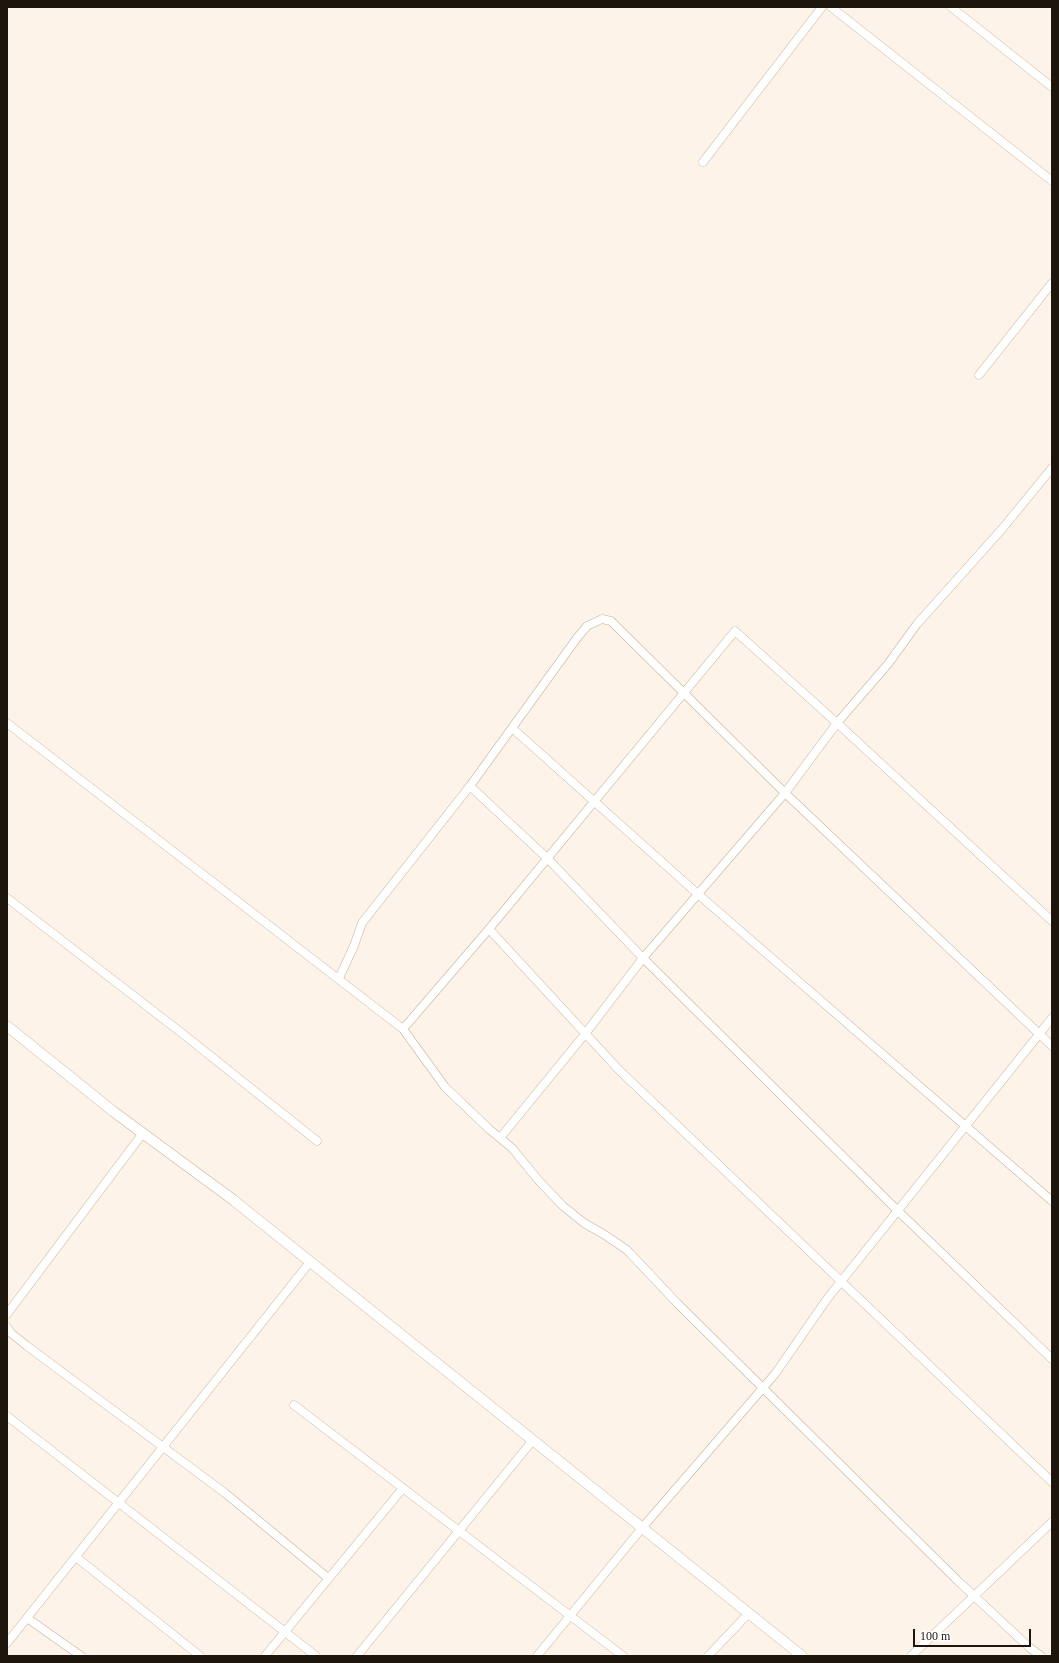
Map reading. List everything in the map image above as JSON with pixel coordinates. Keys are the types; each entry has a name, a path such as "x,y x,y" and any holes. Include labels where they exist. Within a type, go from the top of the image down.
{"street":[{"path":"703,162 822,7"},
{"path":"831,7 1052,181"},
{"path":"951,7 1052,87"},
{"path":"979,376 1052,283"},
{"path":"500,1138 585,1034 644,958 785,793 837,723 888,664 917,624 1002,529 1052,468"},
{"path":"339,978 354,946 362,923 470,786 587,626 602,619 611,621 785,793 1052,1046"},
{"path":"403,1029 489,930 735,631 1052,921"},
{"path":"7,723 339,978 403,1029 445,1087 512,1148 539,1181 563,1206 584,1223 627,1250 677,1303 762,1388 974,1596 1030,1648 1041,1656"},
{"path":"512,728 699,895 1052,1201"},
{"path":"470,786 548,859 644,958 897,1210 1052,1358"},
{"path":"7,898 183,1034 316,1141"},
{"path":"489,930 619,1070 1052,1482"},
{"path":"537,1656 642,1528 775,1374 841,1280 1052,1018"},
{"path":"7,1026 143,1133 232,1199 802,1656"},
{"path":"7,1314 143,1133"},
{"path":"7,1643 310,1262"},
{"path":"7,1327 11,1333 27,1346 225,1493 328,1578"},
{"path":"294,1405 624,1656"},
{"path":"7,1416 316,1656"},
{"path":"357,1656 533,1440"},
{"path":"265,1656 403,1488"},
{"path":"911,1656 1052,1522"},
{"path":"76,1557 200,1656"},
{"path":"708,1656 749,1613"},
{"path":"27,1618 81,1656"}]}
